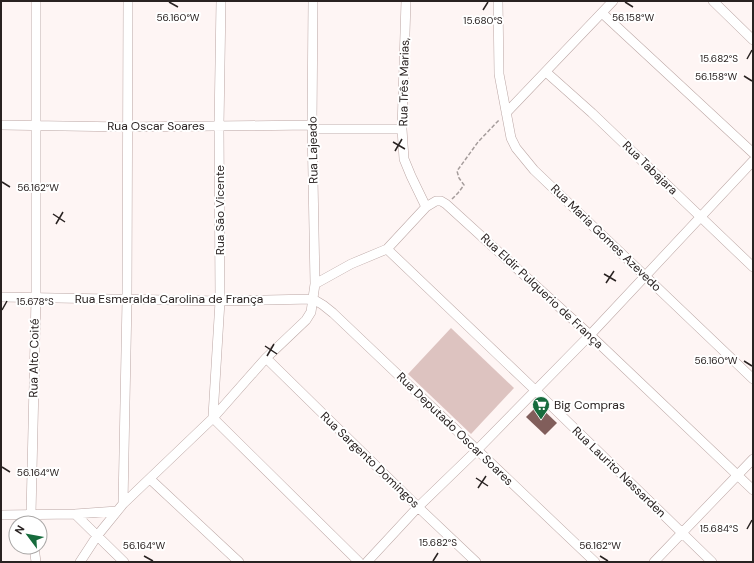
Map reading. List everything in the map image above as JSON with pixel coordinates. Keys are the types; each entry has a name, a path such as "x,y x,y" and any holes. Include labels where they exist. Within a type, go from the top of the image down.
{"street":[{"name":"Rua Alto Coité","path":"31,515 36,298 36,1"},
{"path":"48,517 120,508 127,300 128,1"},
{"name":"Rua São Vicente","path":"213,418 212,412 220,301 219,126 221,1"},
{"name":"Rua Lajeado","path":"80,562 97,536 120,508 213,418 266,358 306,320 311,312 315,284 312,127 314,1"},
{"name":"Rua Três Marias,","path":"406,1 402,129 404,158 426,207"},
{"name":"Rua Maria Gomes Azevedo","path":"498,1 499,74 511,138 516,148 534,170 753,379"},
{"path":"506,113 613,1"},
{"path":"713,1 753,40"},
{"path":"602,13 753,153"},
{"name":"Rua Tabajara","path":"546,72 592,113 753,267"},
{"name":"Rua Oscar Soares","path":"1,125 402,129"},
{"path":"367,562 418,507 477,450 590,335 753,161"},
{"path":"315,284 351,264 386,249 426,207 436,201 441,201 446,204"},
{"name":"Rua Eldir Pulquerio de França","path":"446,204 590,335 753,490"},
{"name":"Rua Laurito Nassarden","path":"386,249 535,390 712,562"},
{"name":"Rua Esmeralda Carolina de França","path":"1,298 220,301 313,299"},
{"name":"Rua Deputado Oscar Soares","path":"313,299 334,313 595,562"},
{"name":"Rua Sargento Domingos","path":"266,358 476,562"},
{"path":"213,418 359,562"},
{"path":"654,562 753,459"},
{"path":"150,479 239,562"},
{"path":"75,514 124,562"}],"path":[{"path":"446,204 458,194 464,185 459,178 457,171 478,142 506,113"}],"shaded area":[{"path":"451,328 514,388 471,434 408,374"}],"building":[{"name":"Big Compras","path":"538,405 557,423 545,435 526,417"}],"place":[{"name":"Big Compras","path":"541,420"}]}
